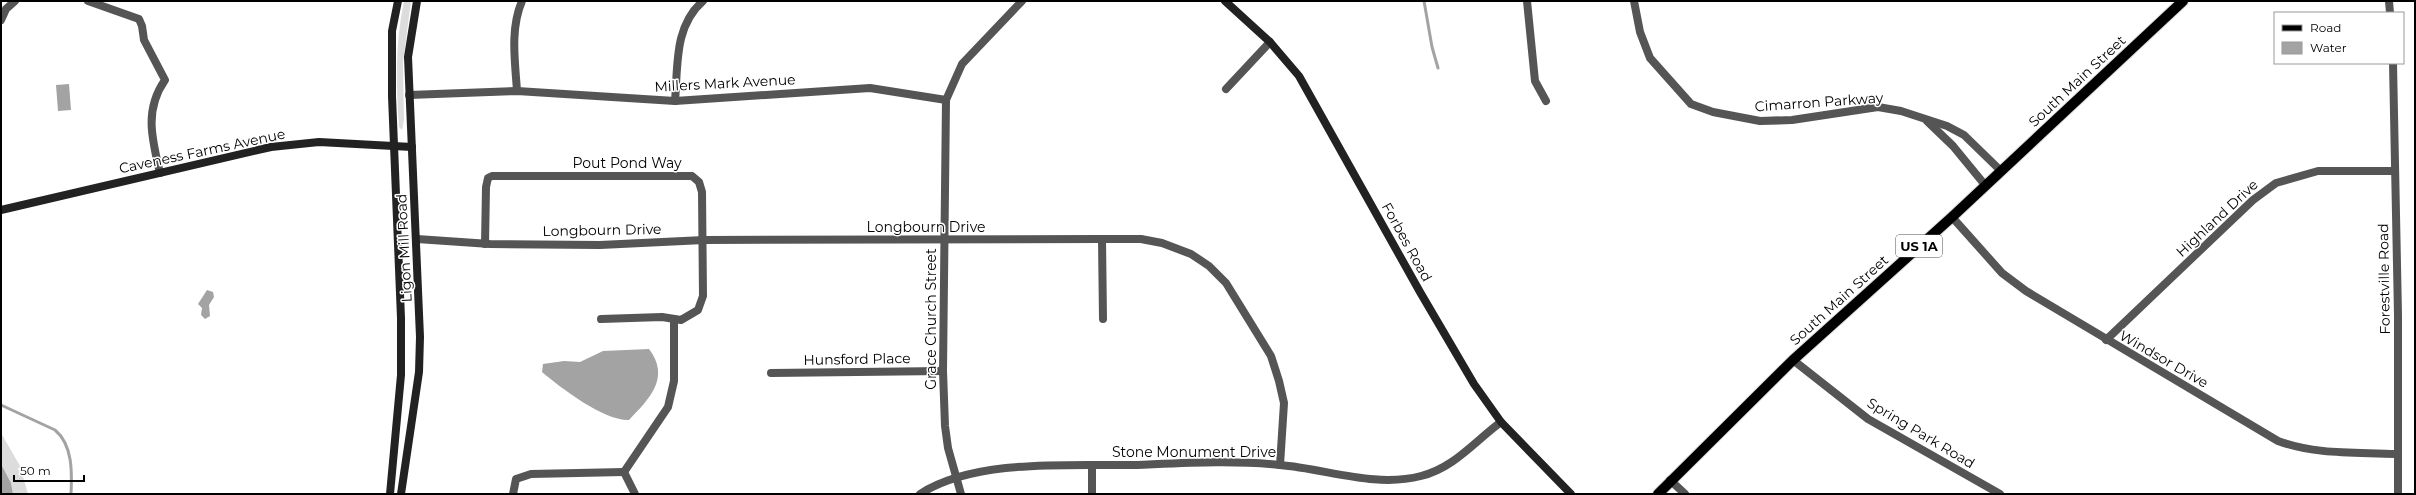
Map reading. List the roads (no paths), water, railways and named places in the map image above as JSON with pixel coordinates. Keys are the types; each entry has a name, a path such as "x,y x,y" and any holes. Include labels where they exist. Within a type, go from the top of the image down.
{"main road":[{"name":"South Main Street","path":"1658,494 1670,480 1794,360 1952,217 2183,1"}],"street":[{"path":"1,20 6,9 15,1"},
{"path":"88,1 139,19 142,26 144,40 165,80 154,99 150,117 160,173"},
{"name":"Ligon Mill Road","path":"390,494 401,375 402,318 394,146 392,31 398,1"},
{"name":"Ligon Mill Road","path":"401,494 418,372 420,337 408,57 417,1"},
{"path":"516,91 514,33 516,15 522,1"},
{"path":"675,101 679,50 685,25 692,11 703,1"},
{"name":"Grace Church Street","path":"961,494 955,478 946,433 943,371 946,100 962,64 1022,1"},
{"name":"Forbes Road","path":"1225,1 1270,42 1299,76 1451,347 1474,384 1501,422 1571,494"},
{"path":"1526,1 1535,82 1546,101"},
{"name":"Cimarron Parkway","path":"1634,1 1640,32 1650,58 1691,104 1713,112 1760,121 1792,120 1878,107 1901,111 1946,126 1964,135 2001,171"},
{"path":"2389,1 2390,12"},
{"path":"1226,89 1270,42"},
{"name":"Forestville Road","path":"2393,64 2398,315 2396,454 2398,494"},
{"name":"Millers Mark Avenue","path":"409,95 516,91 675,101 870,88 946,100"},
{"name":"Cimarron Parkway","path":"1926,120 1953,146 1985,185"},
{"name":"Caveness Farms Avenue","path":"1,210 271,147 319,142 412,147"},
{"name":"Highland Drive","path":"2106,340 2253,200 2276,183 2318,171 2396,171"},
{"name":"Pout Pond Way","path":"485,244 486,187 488,178 492,176 692,176 699,182 702,192 704,240 703,296 698,310 681,320 662,317 601,319"},
{"name":"Windsor Drive","path":"1952,217 2002,273 2026,291 2278,441 2299,449 2396,454"},
{"path":"1102,239 1104,319"},
{"name":"Longbourn Drive","path":"417,240 485,244 600,245 704,240 1141,239 1162,243 1191,254 1209,266 1226,283 1271,356 1280,381 1284,403 1280,465"},
{"path":"624,472 668,407 674,381 674,319"},
{"name":"Spring Park Road","path":"1794,360 1868,419 2000,494"},
{"name":"Hunsford Place","path":"771,373 943,371"},
{"name":"Stone Monument Drive","path":"920,494 930,488 955,478 984,471 1014,468 1247,463 1280,465 1378,480 1400,480 1415,478 1442,468 1467,453 1501,422"},
{"path":"1092,466 1092,494"},
{"path":"512,494 516,479 531,474 624,472"},
{"path":"624,472 635,494"},
{"path":"1670,480 1685,494"}],"water":[{"path":"69,84 71,110 58,111 56,85"},
{"path":"207,290 213,292 214,297 209,305 210,316 205,319 201,315 202,308 198,304"},
{"path":"649,349 658,369 658,379 650,396 629,420 619,419 595,409 571,394 542,372 543,364 564,361 580,362 603,351"},
{"path":"1,464 11,483 13,494 1,494"}],"waterway":[{"path":"1424,1 1432,47 1438,68"},
{"path":"1,405 55,430 61,436 65,443 70,460 71,494"}]}
